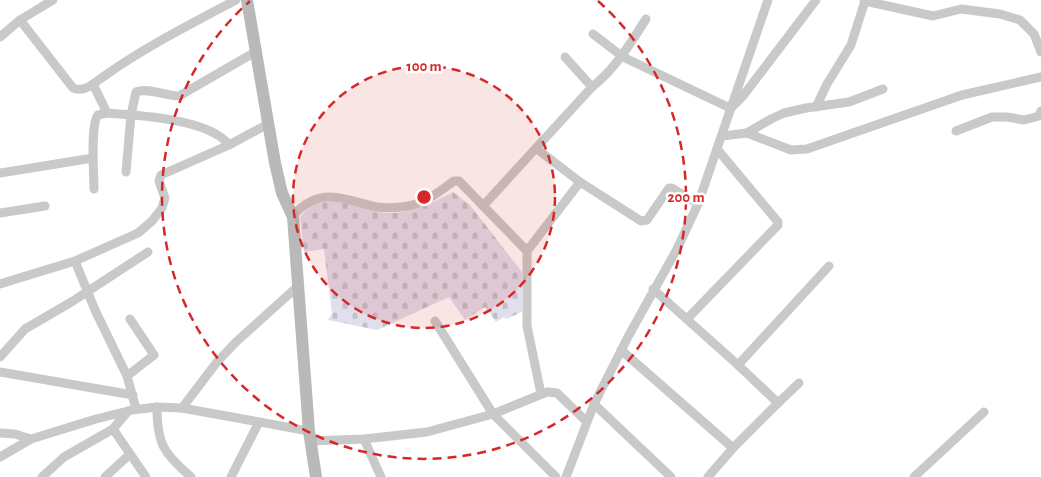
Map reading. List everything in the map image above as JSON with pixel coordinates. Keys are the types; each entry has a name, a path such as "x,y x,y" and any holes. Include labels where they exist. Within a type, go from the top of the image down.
{"street":[{"path":"0,36 20,20 53,0"},
{"path":"20,20 72,88 81,90 145,49 236,0"},
{"path":"248,0 268,124 282,193 293,217 310,436 316,477"},
{"path":"566,477 594,404 677,249 698,204 768,0"},
{"path":"730,108 743,96 816,0"},
{"path":"816,107 850,45 864,1 933,16 961,9 1000,14 1020,20 1034,34 1041,52"},
{"path":"484,206 537,150 592,87 605,77 622,56 646,19"},
{"path":"593,34 622,56 730,108"},
{"path":"126,172 131,115 135,95 138,90 179,96 257,51"},
{"path":"565,56 592,87"},
{"path":"747,133 791,150 807,149 962,95 1041,77"},
{"path":"93,84 107,113"},
{"path":"722,136 747,133 784,113 849,102 883,89"},
{"path":"956,131 992,117 1006,116 1024,120 1039,116 1041,111"},
{"path":"94,189 95,119 98,115 107,113 131,115 193,125 208,129 224,139 229,145"},
{"path":"0,284 75,261 138,233 152,221 162,208 165,198 159,181 161,175 229,145 268,124"},
{"path":"687,319 779,224 717,149"},
{"path":"537,150 580,182 641,221 647,220 669,188 698,204"},
{"path":"0,173 93,158"},
{"path":"293,217 296,211 305,204 316,199 335,196 386,208 415,205 425,201 456,180 484,206 527,252"},
{"path":"541,394 527,326 527,252 580,182"},
{"path":"0,213 45,206"},
{"path":"0,357 26,329 88,292 148,252"},
{"path":"42,477 64,457 113,430 132,410 133,396 127,376 103,327 75,261"},
{"path":"738,365 829,266"},
{"path":"182,408 230,349 297,287"},
{"path":"654,289 778,403"},
{"path":"127,376 154,355 153,350 130,320"},
{"path":"435,321 493,414 556,477"},
{"path":"622,350 733,448"},
{"path":"0,372 133,396"},
{"path":"708,477 733,448 798,383"},
{"path":"0,457 31,440 96,418 156,407 182,408 259,422 310,436 364,439 427,432 493,414 547,392 557,393 586,421"},
{"path":"594,404 667,475"},
{"path":"156,407 157,430 162,445 191,477"},
{"path":"914,477 984,412"},
{"path":"231,477 259,422"},
{"path":"113,430 146,477"},
{"path":"0,433 14,434 31,440"},
{"path":"364,439 381,477"},
{"path":"105,477 130,454"}],"green space":[{"path":"453,192 470,205 522,272 522,312 506,319 504,317 496,322 485,307 465,320 449,297 377,330 328,320 332,314 324,249 304,252 300,217 309,208 319,203 330,202 387,213 404,212 429,204"}]}
